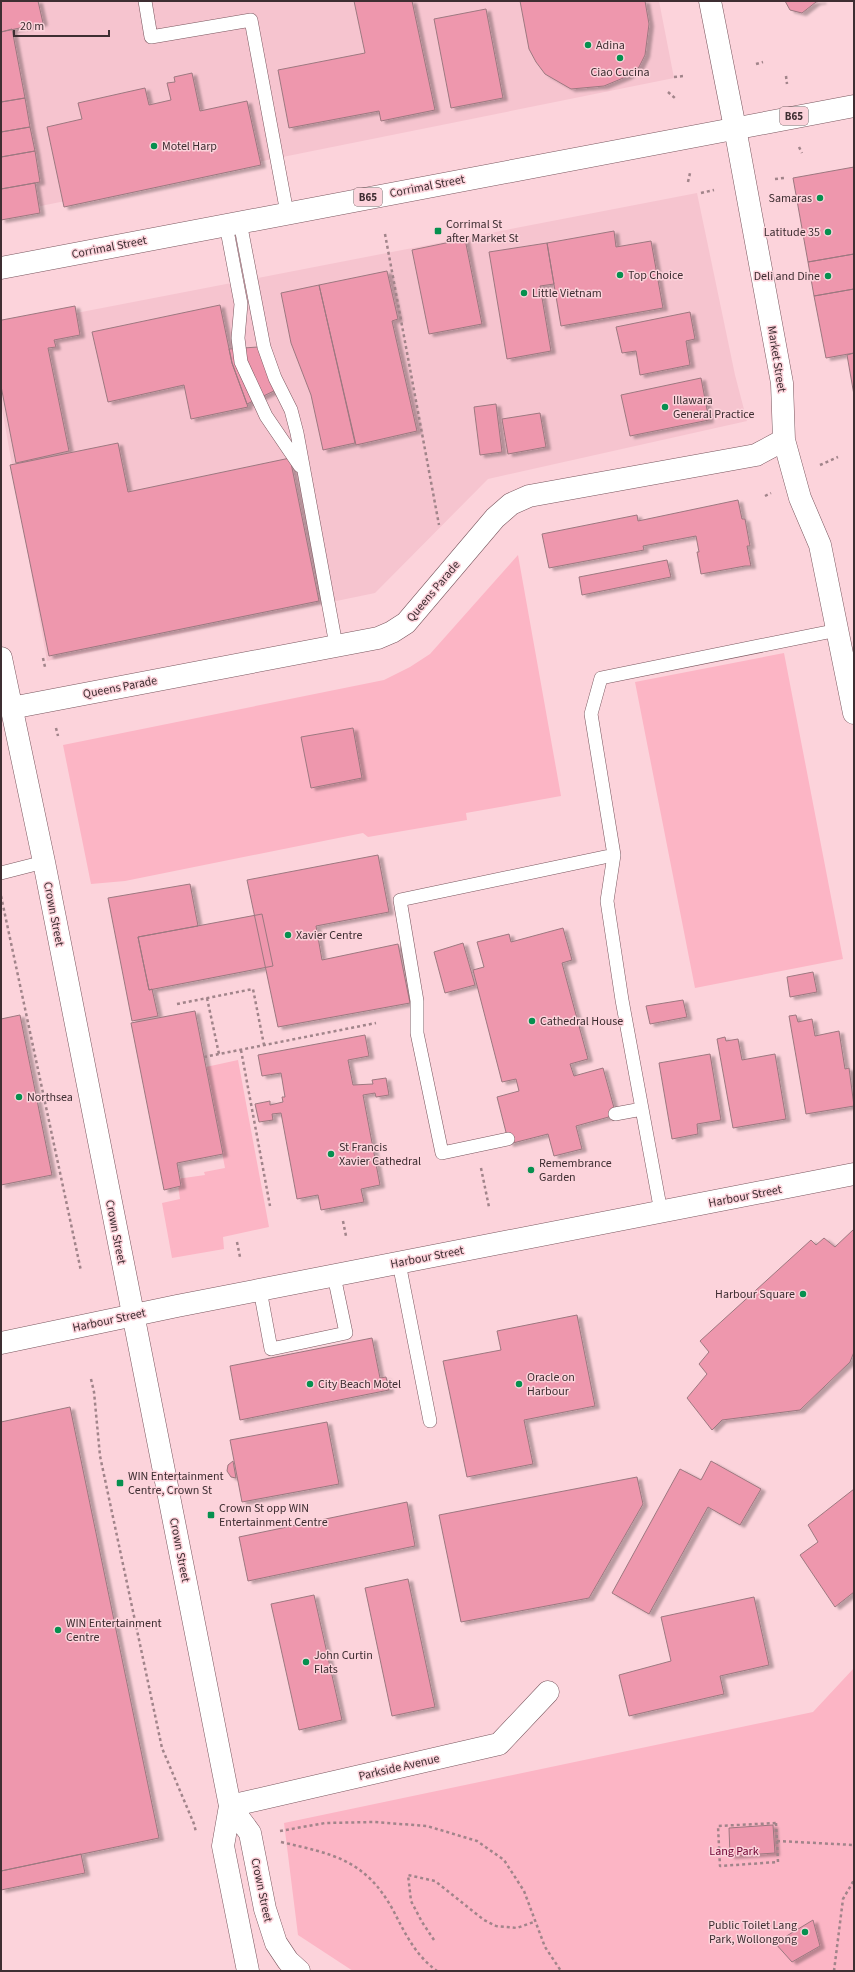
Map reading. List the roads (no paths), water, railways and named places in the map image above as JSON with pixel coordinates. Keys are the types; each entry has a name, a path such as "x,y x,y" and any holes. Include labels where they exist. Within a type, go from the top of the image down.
{"street":[{"name":"Market Street","path":"710,1 782,382 784,440 800,498 820,545 838,630 850,671 854,713"},
{"name":"Corrimal Street","path":"1,268 854,106"},
{"name":"Queens Parade","path":"11,708 378,638 392,632 406,623 495,518 511,504 529,496 756,455 784,440"},
{"name":"Crown Street","path":"1,658 44,862 230,1806 223,1846 248,1971"},
{"name":"Harbour Street","path":"1,1343 133,1315 854,1174"},
{"name":"Parkside Avenue","path":"230,1806 499,1744 548,1692"},
{"name":"Crown Street","path":"230,1806 250,1833 264,1909 276,1943 288,1961 299,1971"}],"lane":[{"path":"145,1 151,37 251,20 287,213"},
{"path":"233,223 264,347 273,373 291,410 307,487 336,645"},
{"path":"233,223 241,304 238,338 241,362 266,416 296,459 307,487"},
{"path":"661,1212 642,1110 607,901 614,856 591,714 601,678 838,630"},
{"path":"508,1139 442,1153 417,1033 417,1001 400,900 614,856"},
{"path":"1,873 44,862"},
{"path":"615,1114 642,1110"},
{"path":"399,1263 430,1421"},
{"path":"260,1290 270,1348 346,1333 334,1276"}],"place":[{"name":"Adina","path":"588,45"},
{"name":"Ciao Cucina","path":"620,58"},
{"name":"Motel Harp","path":"154,146"},
{"name":"Samaras","path":"820,198"},
{"name":"Corrimal St after Market St","path":"438,231"},
{"name":"Latitude 35","path":"828,232"},
{"name":"Top Choice","path":"620,275"},
{"name":"Deli and Dine","path":"828,276"},
{"name":"Little Vietnam","path":"524,293"},
{"name":"Illawara General Practice","path":"665,407"},
{"name":"Xavier Centre","path":"288,935"},
{"name":"Cathedral House","path":"532,1021"},
{"name":"Northsea","path":"19,1097"},
{"name":"St Francis Xavier Cathedral","path":"331,1154"},
{"name":"Remembrance Garden","path":"531,1170"},
{"name":"Harbour Square","path":"803,1294"},
{"name":"City Beach Motel","path":"310,1384"},
{"name":"Oracle on Harbour","path":"519,1384"},
{"name":"WIN Entertainment Centre, Crown St","path":"120,1483"},
{"name":"Crown St opp WIN Entertainment Centre","path":"211,1515"},
{"name":"WIN Entertainment Centre","path":"58,1630"},
{"name":"John Curtin Flats","path":"306,1662"},
{"name":"Public Toilet Lang Park, Wollongong","path":"805,1932"}],"park label":[{"name":"Lang Park","path":"734,1851"}]}
